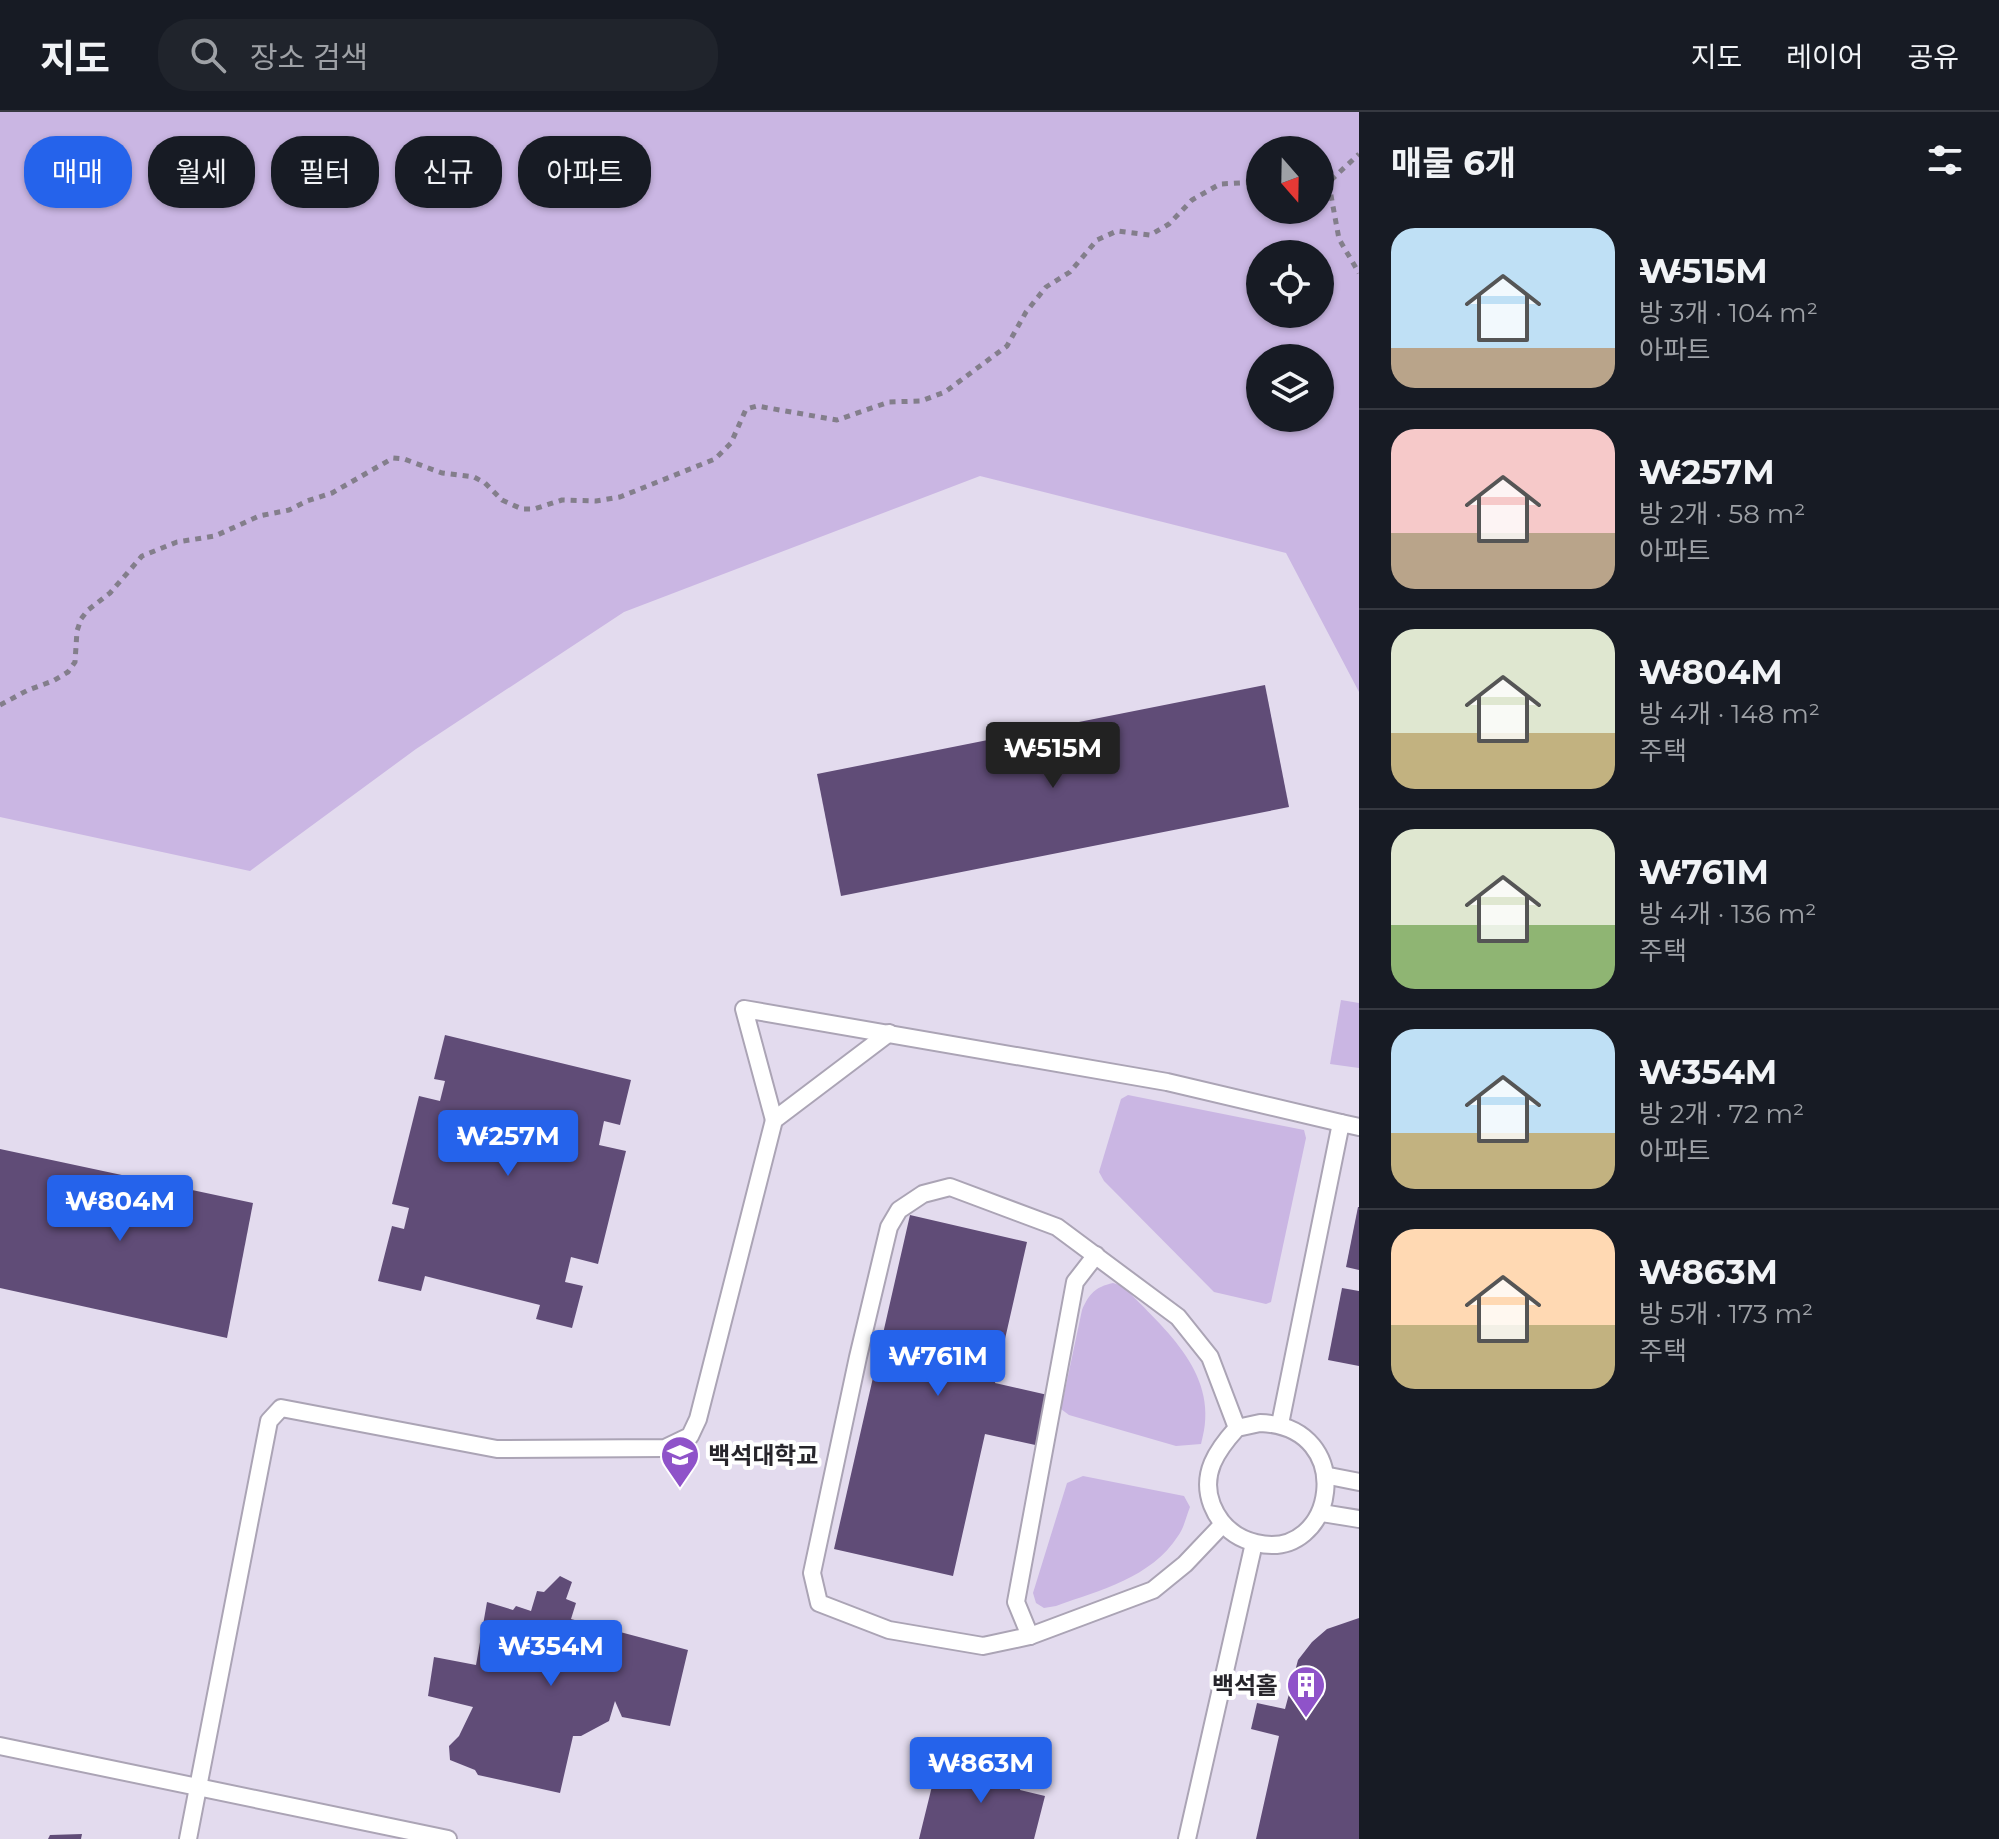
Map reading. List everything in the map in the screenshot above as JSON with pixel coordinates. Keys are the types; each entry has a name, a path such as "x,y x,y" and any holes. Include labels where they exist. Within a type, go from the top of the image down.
{"lane":[{"path":"188,1839 269,1421 281,1408 497,1449 665,1448 690,1436 698,1419 774,1120 744,1009 1167,1082 1359,1127"},
{"path":"774,1120 889,1033"},
{"path":"1280,1424 1341,1123"},
{"path":"1223,1524 1185,1564 1153,1590 1030,1636 983,1646 889,1630 819,1603 812,1573 889,1227 899,1210 923,1194 950,1187 1057,1227 1096,1255 1178,1317 1210,1357 1237,1428"},
{"path":"1030,1636 1016,1602 1075,1282 1096,1255"},
{"path":"1260,1423 1280,1424 1300,1431 1316,1444 1327,1462 1328,1502 1304,1535 1285,1543 1265,1546 1237,1536 1223,1524 1209,1496 1208,1477 1214,1458 1237,1428 1260,1423"},
{"path":"1329,1476 1359,1482"},
{"path":"1322,1513 1359,1519"},
{"path":"1187,1839 1254,1543"},
{"path":"0,1746 448,1839"}],"path":[{"path":"1334,175 1359,154"},
{"path":"0,705 68,672 75,662 81,619 110,593 142,556 153,549 215,536 259,516 289,510 332,493 393,458 442,473 474,477 502,500 522,509 534,509 562,500 596,501 620,497 715,459 731,443 746,409 757,406 837,420 889,402 921,401 945,392 1007,346 1026,312 1046,287 1070,272 1097,240 1117,231 1150,235 1169,224 1192,200 1220,184 1246,183"},
{"path":"1334,222 1339,239 1359,273"}],"shaded area":[{"path":"0,112 1359,112 1359,692 1286,553 980,476 624,612 416,749 250,871 0,817"},
{"path":"1341,1000 1359,1003 1359,1068 1330,1064"},
{"path":"1128,1095 1304,1130 1306,1138 1271,1302 1266,1304 1214,1292 1104,1181 1099,1172 1121,1099"},
{"path":"1113,1283 1123,1286 1156,1320 1186,1356 1197,1376 1204,1397 1201,1444 1176,1446 1069,1415 1061,1409 1082,1310 1093,1292"},
{"path":"1083,1476 1184,1496 1190,1507 1180,1533 1154,1562 1107,1588 1044,1608 1036,1603 1033,1593 1067,1483"}],"building":[{"path":"1265,685 1289,807 841,896 817,774"},
{"path":"445,1035 631,1080 620,1125 604,1121 599,1145 626,1151 598,1264 571,1257 565,1282 583,1286 572,1328 536,1319 540,1305 425,1276 421,1291 378,1281 392,1226 404,1229 409,1208 392,1204 419,1096 440,1101 445,1081 434,1079"},
{"path":"0,1149 253,1203 227,1338 0,1288"},
{"path":"1359,1207 1359,1270 1346,1267"},
{"path":"910,1215 1027,1242 995,1383 1061,1398 1049,1448 985,1434 953,1576 834,1549"},
{"path":"1342,1288 1359,1291 1359,1366 1328,1360"},
{"path":"560,1576 572,1582 566,1599 576,1603 571,1619 688,1650 670,1726 622,1717 615,1701 609,1721 581,1736 573,1736 560,1793 478,1775 475,1770 450,1760 449,1746 459,1736 473,1707 428,1696 434,1657 476,1665 487,1602 513,1610 516,1606 531,1611 537,1591 544,1592"},
{"name":"백석홀","path":"1359,1618 1359,1839 1256,1839 1279,1736 1251,1729 1257,1703 1285,1709 1298,1660 1312,1642 1327,1629"},
{"path":"962,1758 1024,1772 1020,1790 1045,1796 1034,1839 919,1839 935,1774 957,1780"},
{"path":"82,1834 81,1839 48,1839 50,1835"}],"place":[{"name":"백석대학교","path":"680,1489"},
{"name":"백석홀","path":"1306,1719"}]}
